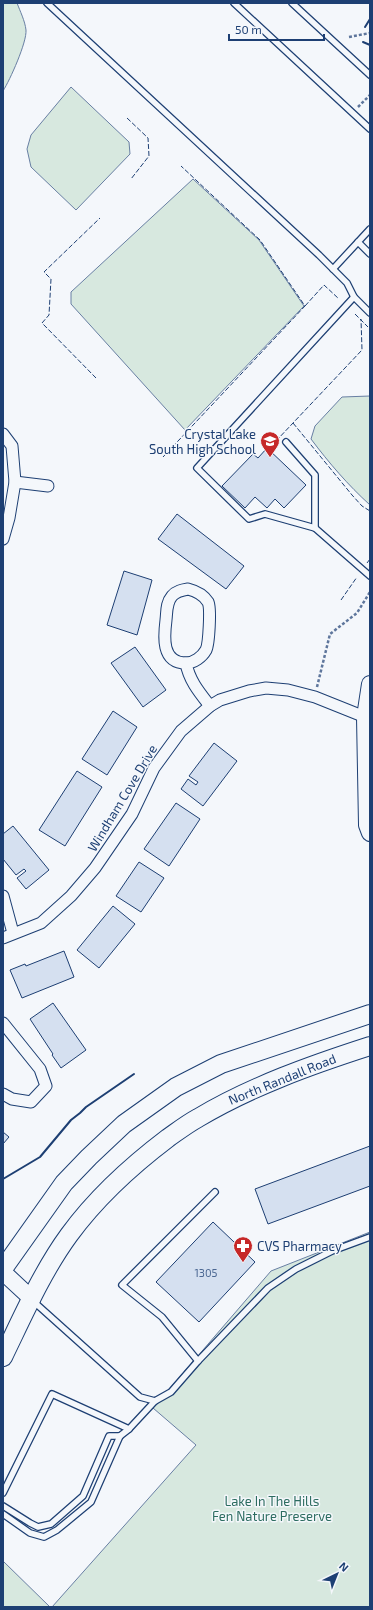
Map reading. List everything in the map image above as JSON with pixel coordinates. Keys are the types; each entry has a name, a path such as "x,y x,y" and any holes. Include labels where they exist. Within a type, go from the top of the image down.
{"main road":[{"path":"3,1269 64,1183 124,1124 176,1087 221,1064 369,1013"},
{"name":"North Randall Road","path":"3,1357 51,1264 76,1226 114,1184 144,1156 196,1118 222,1104 270,1081 370,1046"}],"street":[{"path":"3,434 12,446 15,482 9,518 3,539"},
{"path":"15,482 48,486"},
{"path":"188,589 196,591 204,596 210,611 206,649 202,656 194,661 186,663 178,661 170,656 166,649 164,640 168,602 172,595 188,589"},
{"path":"186,663 188,673 194,686 210,706"},
{"path":"370,684 365,717 368,825 370,833"},
{"name":"Windham Cove Drive","path":"8,936 41,923 71,896 95,868 132,814 154,768 181,732 210,706 220,700 249,691 266,688 288,690 316,697 365,717"},
{"path":"3,896 8,936"},
{"path":"3,1023 40,1070 46,1086 31,1102 12,1099 3,1094"},
{"path":"3,1272 32,1299"}],"lane":[{"path":"47,3 333,269 347,284 354,296 370,313"},
{"path":"234,3 370,129"},
{"path":"292,3 370,75"},
{"path":"333,269 370,229"},
{"path":"358,242 370,254"},
{"path":"354,296 197,468 249,519 265,514 315,528 370,576"},
{"path":"286,442 315,475 315,528"},
{"path":"198,1361 162,1317 122,1285 215,1192"},
{"path":"3,1514 30,1533 44,1537 57,1530 91,1502 120,1436 129,1429 155,1401 171,1392 198,1361 268,1288 296,1269 332,1251 370,1237"},
{"path":"32,1299 140,1397 155,1401"},
{"path":"3,1493 52,1394 129,1429"},
{"path":"3,1506 38,1527 51,1524 83,1496 109,1436 120,1436"}],"path":[{"path":"349,37 370,33"},
{"path":"358,107 370,95"},
{"path":"316,697 330,634 357,613 370,592"}],"green space":[{"path":"3,3 17,3 24,20 26,36 14,70 3,91"},
{"path":"71,87 129,142 130,154 76,210 31,167 27,149 31,135"},
{"path":"193,179 259,240 304,306 185,430 71,304 71,292"},
{"path":"370,396 370,505 339,474 311,439 315,426 342,397"},
{"name":"Lake In The Hills Fen Nature Preserve","path":"370,1232 370,1607 52,1607 196,1445 153,1408 271,1271"},
{"path":"3,1561 50,1607 3,1607"}],"building":[{"path":"267,448 306,485 284,508 275,499 267,508 255,497 245,508 222,486 253,454 258,458"},
{"path":"177,514 244,566 226,589 158,539"},
{"path":"124,571 152,580 137,635 107,625"},
{"path":"135,647 166,690 143,707 111,663"},
{"path":"113,711 137,727 107,775 82,759"},
{"path":"214,743 237,761 203,806 181,789 188,779 196,785 198,782 189,776"},
{"path":"77,771 102,787 65,846 39,830"},
{"path":"176,803 200,819 169,866 144,849"},
{"path":"13,826 49,870 26,889 17,878 26,871 24,869 16,875 3,859 3,834"},
{"path":"139,862 164,878 141,912 116,896"},
{"path":"113,906 135,924 99,968 77,950"},
{"path":"64,951 74,977 22,998 10,970 25,964 26,966"},
{"path":"53,1003 86,1050 61,1068 30,1019"},
{"path":"3,1132 9,1137 3,1144"},
{"path":"370,1146 370,1186 268,1224 255,1189"},
{"name":"CVS Pharmacy","path":"213,1222 255,1262 199,1322 156,1282"}],"fence":[{"path":"127,118 148,138 149,156 131,179"},
{"path":"163,457 305,306 260,240 181,166"},
{"path":"96,378 42,323 49,315 51,279 44,272 100,218"},
{"path":"305,306 324,285 339,299"},
{"path":"355,314 368,327"},
{"path":"276,441 362,350 361,319"},
{"path":"293,423 352,495 362,506 370,511"},
{"path":"367,563 370,559"},
{"path":"341,600 357,577"}],"wall":[{"path":"365,27 370,19"},
{"path":"363,42 370,45"},
{"path":"3,1179 40,1157 71,1120 86,1107 134,1074"}],"place":[{"name":"Crystal Lake South High School","path":"270,458"},
{"name":"CVS Pharmacy","path":"243,1263"}]}
